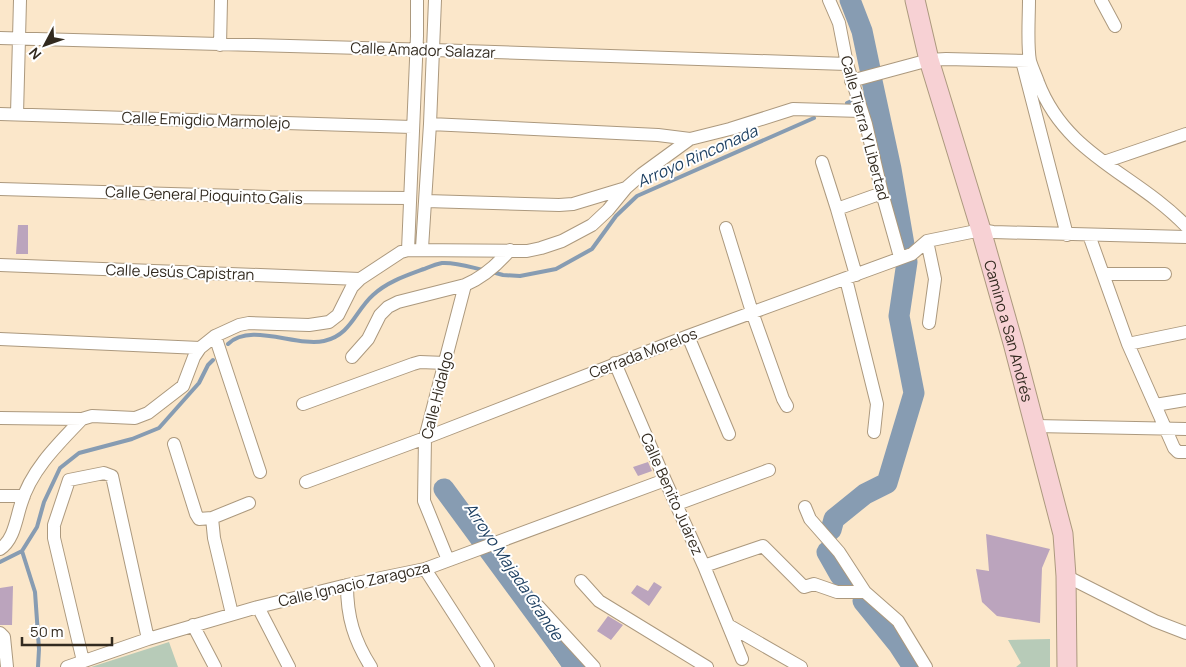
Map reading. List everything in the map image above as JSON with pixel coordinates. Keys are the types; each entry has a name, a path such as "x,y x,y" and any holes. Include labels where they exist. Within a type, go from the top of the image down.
{"street":[{"path":"17,114 20,0"},
{"path":"220,45 221,0"},
{"path":"408,250 416,0"},
{"path":"422,248 435,0"},
{"name":"Calle Tierra Y Libertad","path":"829,0 839,23 847,64 866,124 882,193 905,256"},
{"name":"Camino a San Andrés","path":"915,0 929,60 981,230 1063,534 1066,576 1067,667"},
{"path":"1029,0 1026,61 1067,235"},
{"path":"1101,0 1114,26"},
{"name":"Calle Amador Salazar","path":"0,38 847,64"},
{"path":"852,81 929,60 1026,61"},
{"path":"1026,61 1052,112 1078,142 1090,153 1170,210 1186,226"},
{"path":"430,124 690,138 730,129 788,110 861,111"},
{"name":"Calle Emigdio Marmolejo","path":"0,114 412,127"},
{"path":"1104,162 1186,134"},
{"path":"0,418 82,419 92,416 135,418 148,413 183,386 194,357 200,348 215,336 244,323 325,324 338,314 352,287 360,279 408,250 422,248 527,251 562,241 592,225 608,210 626,188 690,138"},
{"path":"822,162 837,208 877,404 874,432"},
{"path":"426,200 559,206 573,204 626,188"},
{"name":"Calle General Pioquinto Galis","path":"0,189 270,197 409,198"},
{"path":"837,208 882,193"},
{"path":"726,228 752,312 787,406"},
{"name":"Cerrada Morelos","path":"306,482 425,438 615,363 851,277 905,256 927,241 981,230 1067,235 1186,238"},
{"path":"1089,235 1128,344 1155,405 1176,450 1186,452"},
{"path":"927,241 935,279 929,323"},
{"path":"352,357 368,339 380,315 388,307 398,302 465,285 485,275 510,250"},
{"name":"Calle Jesús Capistran","path":"0,265 360,279"},
{"path":"1104,274 1165,274"},
{"name":"Calle Hidalgo","path":"448,560 424,501 425,438 465,285"},
{"path":"1128,344 1186,332"},
{"path":"215,336 260,472"},
{"path":"688,336 729,434"},
{"path":"0,340 200,348"},
{"path":"302,404 413,364 420,362 444,362"},
{"name":"Calle Benito Juárez","path":"615,363 704,566 742,659"},
{"path":"1155,405 1186,400"},
{"path":"0,549 10,540 24,496 40,465 82,419"},
{"path":"1035,426 1166,427 1186,429"},
{"path":"174,444 196,514 201,519 212,518 249,503"},
{"path":"677,504 769,470"},
{"path":"83,661 54,538 54,524 69,480 104,473 110,474 114,480 148,639"},
{"name":"Calle Ignacio Zaragoza","path":"67,667 148,639 232,614 347,585 425,569 665,480"},
{"path":"0,496 24,496"},
{"path":"805,507 810,519 839,552 866,592 898,621 926,667"},
{"path":"212,518 214,538 232,614"},
{"path":"704,566 763,546 804,587 814,584 837,592 866,592"},
{"path":"425,569 488,667"},
{"path":"1066,576 1155,621 1186,633"},
{"path":"581,581 599,601 707,667"},
{"path":"347,585 348,613 353,632 371,667"},
{"path":"538,606 594,667"},
{"path":"258,607 288,667"},
{"path":"728,624 801,667"},
{"path":"193,625 215,667"},
{"path":"0,633 4,638 7,667"}],"green space":[{"path":"1050,639 1050,667 1016,667 1021,663 1008,640"},
{"path":"169,642 178,667 91,667"}],"building":[{"path":"18,225 28,225 28,254 16,254"},
{"path":"648,462 652,471 638,476 633,467"},
{"path":"986,534 1050,549 1042,568 1040,623 997,616 982,602 976,569 989,571"},
{"path":"654,582 662,587 649,606 631,593 637,585 648,591"},
{"path":"13,586 12,625 0,625 0,588"},
{"path":"608,616 623,625 611,640 597,631"}],"waterway":[{"path":"850,0 862,31 870,69"},
{"path":"831,530 834,519 865,494 887,483 914,393 899,316 907,262 891,169 872,81"},
{"name":"Arroyo Rinconada","path":"847,103 874,91"},
{"name":"Arroyo Rinconada","path":"492,272 520,276 556,269 592,249 616,216 637,196 814,118"},
{"name":"Arroyo Rinconada","path":"228,344 237,338 248,335 300,341 324,341 341,334 373,295 384,286 397,280 442,263 457,264 483,270"},
{"name":"Arroyo Rinconada","path":"0,562 22,551 37,527 44,502 60,468 79,453 132,439 159,428 199,383 208,365 213,360"},
{"name":"Arroyo Majada Grande","path":"444,489 564,667"},
{"path":"444,489 575,667"},
{"name":"Arroyo Rinconada","path":"22,551 35,592 39,649 38,667"},
{"path":"827,552 846,583"},
{"path":"863,601 898,644 913,667"}]}
